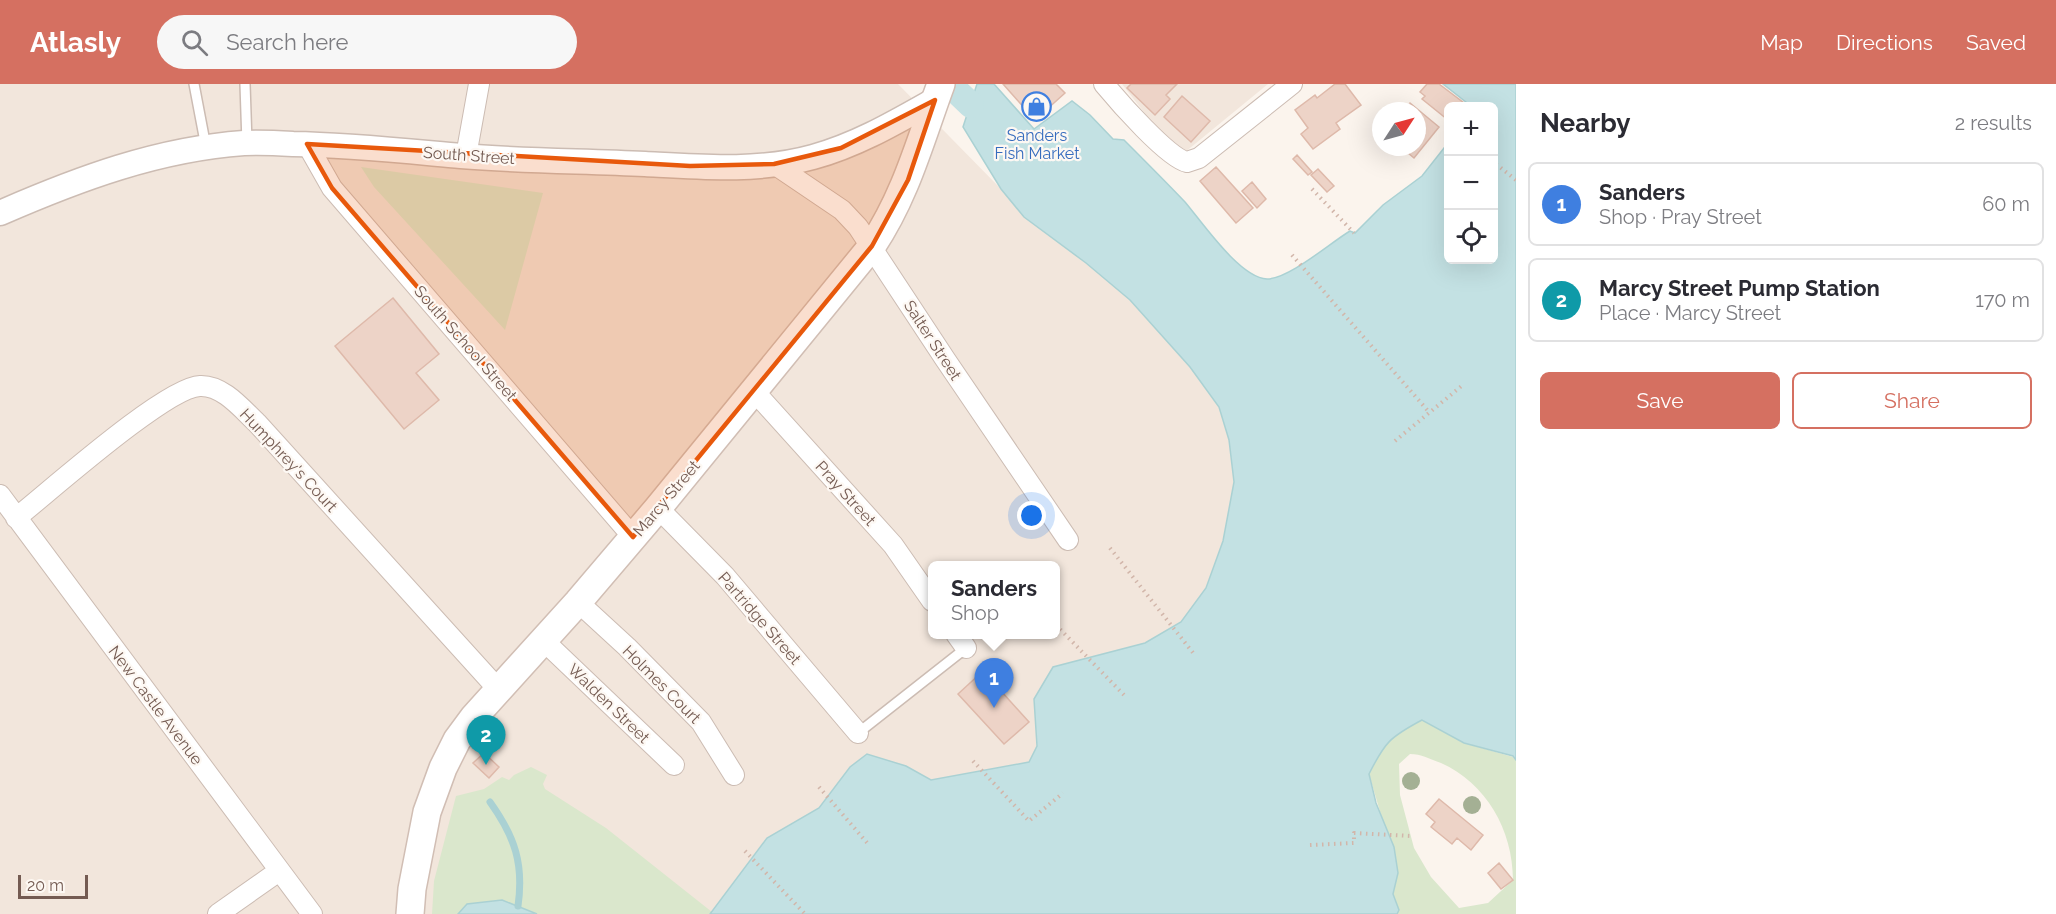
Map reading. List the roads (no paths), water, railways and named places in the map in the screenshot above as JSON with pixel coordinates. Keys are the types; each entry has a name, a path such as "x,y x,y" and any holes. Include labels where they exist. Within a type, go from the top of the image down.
{"main road":[{"name":"Marcy Street","path":"410,914 412,888 427,812 443,768 457,740 498,689 544,641 658,508 872,246 897,205 908,180 938,92"}],"street":[{"path":"466,156 479,84"},
{"path":"1104,84 1140,124 1178,158 1187,162 1199,158 1292,84"},
{"name":"South Street","path":"0,213 78,181 129,164 171,153 248,142 363,147 466,156 690,166 774,164 812,158 867,138 938,92"},
{"name":"South School Street","path":"307,144 332,188 633,537"},
{"name":"Salter Street","path":"774,164 842,210 858,227 1068,540"},
{"name":"Humphrey's Court","path":"16,518 148,412 176,394 199,386 214,389 231,400 257,423 498,689"},
{"name":"Pray Street","path":"754,391 893,546 928,594"},
{"name":"New Castle Avenue","path":"0,495 312,914"},
{"name":"Partridge Street","path":"658,508 725,576 858,733"},
{"name":"Holmes Court","path":"578,602 627,647 701,722 734,776"},
{"name":"Walden Street","path":"544,641 674,765"},
{"path":"218,914 279,871"}],"lane":[{"path":"194,84 206,147"},
{"path":"245,84 248,142"},
{"path":"858,733 961,641"}],"water":[{"path":"977,84 994,84 1034,129 1072,101 1090,115 1113,139 1124,140 1185,202 1222,248 1234,259 1256,276 1267,279 1298,267 1350,231 1355,233 1383,205 1422,176 1444,148 1444,264 1498,264 1498,102 1466,102 1443,84 1516,84 1516,760 1513,756 1464,743 1422,720 1402,731 1384,747 1369,774 1376,803 1394,847 1398,873 1393,894 1399,910 1397,914 710,914 767,838 819,808 850,767 867,754 906,766 931,780 1029,762 1037,746 1034,699 1053,667 1145,643 1181,622 1206,588 1223,541 1234,482 1229,440 1219,407 1190,367 1130,300 1086,263 1024,217 1001,189 963,127"},
{"path":"502,900 537,914 458,914 467,904"}],"waterway":[{"path":"949,84 971,105"},
{"path":"490,802 506,827 516,851 520,877 518,906"}],"place":[{"name":"Sanders Fish Market","path":"1037,107"},
{"name":"Sanders","path":"994,708"},
{"name":"Marcy Street Pump Station","path":"486,765"}]}
